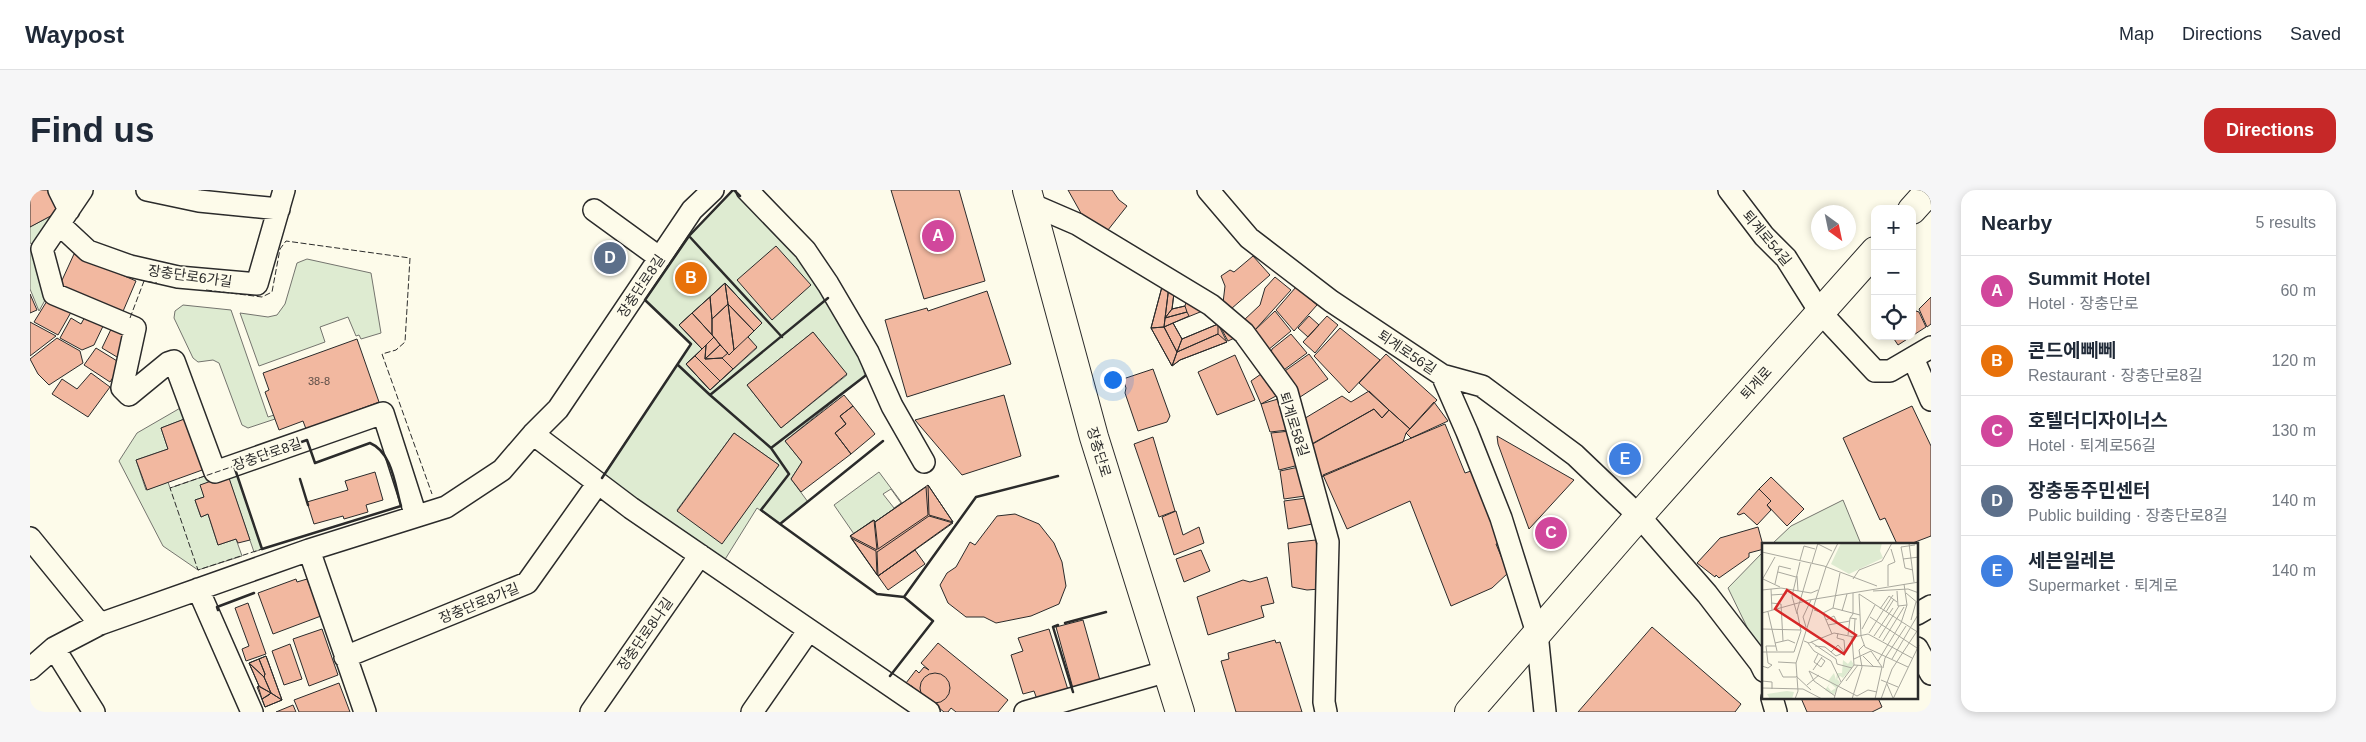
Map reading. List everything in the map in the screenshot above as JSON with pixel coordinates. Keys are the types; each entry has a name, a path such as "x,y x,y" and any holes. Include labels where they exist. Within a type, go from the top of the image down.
{"main road":[{"path":"1916,206 1930,190"},
{"name":"장충단로","path":"1030,198 1094,437 1180,712"},
{"name":"퇴계로","path":"1469,712 1639,516 1871,255"}],"street":[{"path":"59,190 64,217"},
{"path":"36,247 64,217 82,190"},
{"name":"장충단로6가길","path":"64,217 88,251 130,266 178,277 257,284 281,200 199,201 147,190"},
{"name":"장충단로8길","path":"30,669 54,648 100,624 309,550 446,507 502,470 533,434 558,409 692,210 713,190"},
{"path":"747,190 805,250 828,284 868,352 892,406 924,462"},
{"name":"퇴계로56길","path":"1208,190 1250,238 1331,301 1442,376 1467,432 1501,518 1537,634"},
{"name":"퇴계로54길","path":"1729,190 1764,236 1786,258 1820,312 1875,371 1890,370 1912,358"},
{"name":"퇴계로58길","path":"1030,198 1078,224 1211,305 1244,333 1286,392 1328,542 1324,702 1326,712"},
{"path":"594,210 660,258"},
{"name":"장충단로8길","path":"36,247 54,294 135,328 122,388 129,395 168,363 174,362 215,472 382,414 416,516"},
{"path":"1931,347 1912,358 1931,400"},
{"path":"1442,376 1482,386 1575,455 1639,516 1707,594 1762,666"},
{"path":"533,434 598,483 700,555 929,712"},
{"name":"장충단로8가길","path":"345,657 527,583 598,483"},
{"path":"30,538 100,624"},
{"path":"309,550 365,712"},
{"name":"장충단로8나길","path":"591,712 700,555"},
{"path":"198,589 252,712"},
{"path":"1918,613 1931,606"},
{"path":"752,712 809,630"},
{"path":"1537,634 1545,712"},
{"path":"54,648 94,712"},
{"path":"1918,650 1931,674"},
{"path":"1025,712 1168,671"}],"green space":[{"path":"734,190 800,258 859,352 865,376 785,441 802,462 791,479 808,502 780,524 757,508 719,569 598,483 691,344 645,300 689,236","holes":["725,283 761,323 748,337 757,348 710,390 686,364 702,349 680,325","813,332 847,375 781,428 747,385","734,433 779,465 722,543 677,510"]},
{"path":"60,211 38,246 30,243 30,227"},
{"path":"30,249 35,250 49,293 39,311 30,289"},
{"path":"307,259 371,273 381,333 361,339 359,335 356,336 348,317 320,327 325,342 259,366 240,313 268,317 277,315 285,304 297,263"},
{"path":"183,305 231,310 268,417 274,415 275,419 248,428 242,425 219,363 213,360 198,362 193,358 174,318 175,311"},
{"path":"182,407 187,418 161,428 168,449 136,460 146,490 168,482 170,488 234,466 262,549 254,552 228,476 201,485 204,497 195,500 201,517 208,514 218,545 236,539 242,556 198,570 163,546 119,461 137,433"},
{"path":"879,472 902,503 854,534 834,505","holes":["891,489 901,503 894,508 883,494"]},
{"path":"1843,500 1861,543 1773,543 1791,526"},
{"path":"1762,553 1762,658 1728,588"}],"building":[{"path":"30,190 49,190 60,211 30,227"},
{"path":"891,190 959,190 985,281 924,299"},
{"path":"1068,190 1112,190 1119,200 1127,206 1104,235 1082,215"},
{"path":"776,246 811,285 772,320 737,280"},
{"path":"74,254 136,281 121,316 58,289"},
{"path":"1253,256 1270,275 1231,309 1223,303 1225,286 1221,276 1230,270 1234,272"},
{"path":"1275,277 1291,290 1254,331 1243,321 1260,305 1265,288"},
{"path":"725,283 762,323 748,337 757,347 710,390 686,364 702,349 679,325"},
{"path":"725,283 762,323 754,331 728,304"},
{"path":"725,283 728,304 712,319 710,297"},
{"path":"1163,283 1174,293 1172,309 1185,306 1188,295 1210,308 1173,323 1182,339 1218,324 1227,342 1180,360 1172,366 1151,328"},
{"path":"1163,283 1169,286 1164,327 1151,328"},
{"path":"1169,286 1174,293 1172,309 1165,318"},
{"path":"1296,287 1317,305 1294,331 1276,310"},
{"path":"987,291 1011,364 907,397 885,320 927,308 928,311"},
{"path":"30,294 37,310 30,313"},
{"path":"50,296 74,307 58,335 34,322"},
{"path":"710,297 712,319 712,335 692,313"},
{"path":"1931,297 1931,324 1927,327 1919,309"},
{"path":"728,304 754,331 734,350"},
{"path":"728,304 734,350 729,355 712,335 712,319"},
{"path":"1185,306 1187,312 1165,318 1172,309"},
{"path":"1210,308 1241,335 1228,341"},
{"path":"1275,311 1291,331 1268,350 1254,331"},
{"path":"1916,311 1919,312 1926,327 1916,333"},
{"path":"1187,312 1189,316 1164,327 1165,318"},
{"path":"87,313 105,322 94,345 82,350 60,338 71,318 81,324"},
{"path":"692,313 714,337 702,349 679,325"},
{"path":"1309,316 1319,325 1308,337 1298,328"},
{"path":"1327,316 1338,325 1315,353 1303,342"},
{"path":"30,322 56,336 30,356"},
{"path":"114,323 131,330 122,360 102,348"},
{"path":"1173,323 1182,339 1177,352 1164,327"},
{"path":"1218,324 1218,334 1177,352 1182,339"},
{"path":"1164,327 1177,352 1172,366 1151,328"},
{"path":"1340,328 1380,360 1349,393 1314,356"},
{"path":"813,332 847,374 781,428 747,385"},
{"path":"1218,334 1227,342 1180,360 1172,366 1177,352"},
{"path":"1291,334 1307,353 1281,372 1270,356 1272,349"},
{"path":"714,337 720,345 705,359 706,345"},
{"path":"57,338 80,351 83,363 49,385 38,374 30,359"},
{"path":"357,339 379,402 306,429 303,421 279,430 265,392 269,390 263,373"},
{"path":"1895,340 1906,340 1898,345"},
{"path":"706,345 705,359 722,358 733,369 720,381 695,356"},
{"path":"720,345 728,353 722,358 705,359"},
{"path":"96,348 122,364 110,382 84,365"},
{"path":"1309,354 1328,379 1297,399 1282,373"},
{"path":"1386,354 1437,400 1410,429 1359,383"},
{"path":"1235,355 1255,400 1217,415 1198,372"},
{"path":"695,356 720,381 710,390 686,364"},
{"path":"1153,369 1170,416 1167,422 1138,431 1125,393 1126,388 1123,379"},
{"path":"91,373 110,387 88,417 52,394 62,379 77,389"},
{"path":"1261,374 1276,396 1261,404 1251,381"},
{"path":"1369,391 1389,410 1382,418 1374,409 1308,446 1302,420 1342,396 1351,402"},
{"path":"844,395 853,406 840,416 846,424 835,433 851,454 801,492 791,479 802,462 785,441"},
{"path":"1004,395 1021,456 962,475 915,420"},
{"path":"1278,399 1288,430 1270,432 1261,404"},
{"path":"1434,402 1448,421 1411,438 1406,433"},
{"path":"853,406 875,434 851,454 835,433 846,424 840,416"},
{"path":"1912,406 1931,446 1931,536 1913,543 1897,543 1885,518 1880,520 1843,438"},
{"path":"1374,409 1382,418 1389,410 1410,429 1406,433 1403,442 1321,477 1311,445"},
{"path":"187,418 205,469 147,490 136,460 168,449 161,428"},
{"path":"1445,424 1465,473 1471,471 1500,543 1496,544 1508,573 1492,588 1451,606 1410,501 1347,529 1323,475"},
{"path":"1290,431 1299,465 1279,470 1271,433"},
{"path":"734,433 779,465 722,544 677,511"},
{"path":"1497,436 1574,480 1529,529 1498,444"},
{"path":"1153,437 1175,511 1159,517 1134,444"},
{"path":"1299,467 1305,496 1284,499 1280,471"},
{"path":"375,472 383,500 366,505 368,512 344,519 343,516 314,524 307,502 348,490 345,481"},
{"path":"228,475 250,540 238,543 236,539 218,545 208,514 201,517 195,500 204,497 200,485"},
{"path":"1771,477 1804,509 1787,526 1767,505 1771,501 1759,489"},
{"path":"928,485 953,522 878,576 850,536 874,520 875,522"},
{"path":"928,485 953,522 929,515"},
{"path":"926,487 928,515 878,549 875,522"},
{"path":"1759,489 1771,501 1767,505 1771,510 1757,525 1744,513 1737,514"},
{"path":"1307,498 1312,524 1288,529 1284,501"},
{"path":"1176,511 1183,535 1199,527 1204,543 1174,555 1162,517"},
{"path":"1015,514 1039,524 1054,543 1062,562 1066,586 1059,604 1031,616 996,623 984,617 966,617 948,603 940,585 947,573 956,567 970,542 975,545 997,516"},
{"path":"929,516 953,523 878,576 877,552"},
{"path":"874,520 877,550 850,536"},
{"path":"1758,527 1762,550 1749,553 1749,557 1719,578 1716,575 1715,577 1697,563 1720,538"},
{"path":"851,538 876,551 877,575"},
{"path":"1316,540 1320,589 1307,590 1292,587 1288,543"},
{"path":"915,550 925,564 888,590 878,576"},
{"path":"1201,550 1210,571 1184,582 1176,559"},
{"path":"1267,577 1274,603 1261,606 1264,617 1208,635 1197,597 1243,580 1250,582"},
{"path":"296,579 297,582 307,579 321,616 273,634 258,593"},
{"path":"248,603 266,654 246,661 242,649 249,646 235,608"},
{"path":"1083,620 1101,684 1074,692 1056,627"},
{"path":"1652,627 1741,704 1735,712 1578,712"},
{"path":"322,629 338,675 309,686 293,639"},
{"path":"1049,629 1069,693 1038,702 1034,691 1023,694 1011,655 1023,651 1018,638"},
{"path":"1275,640 1276,643 1280,642 1302,712 1236,712 1221,661 1229,659 1228,653"},
{"path":"938,643 1008,700 998,712 956,712 951,708 948,712 944,712 939,708 937,711 911,690 913,687 906,683 916,670 919,673 924,667 929,670 921,663"},
{"path":"290,644 302,679 284,685 272,651"},
{"path":"266,656 282,700 265,707 257,687 259,686 249,663"},
{"path":"266,656 282,700 271,693 264,677 265,674 259,659"},
{"path":"259,659 265,674 264,677 249,663"},
{"path":"249,663 264,677 271,693 259,686"},
{"path":"935,673 946,677 950,688 946,699 935,703 924,699 920,688 924,677"},
{"path":"339,683 350,712 299,712 294,700"},
{"path":"258,686 271,693 262,699"},
{"path":"271,693 282,700 265,707 262,699"},
{"path":"1802,700 1879,700 1882,707 1872,712 1807,712"},
{"path":"293,705 296,712 276,712"}],"fence":[{"path":"206,290 262,297 272,292 280,249 286,241 410,258 405,342 396,350 382,354 432,494"},
{"path":"130,318 144,281 157,283"},
{"path":"234,466 262,549 198,570 170,488 234,466"}],"wall":[{"path":"733,190 689,236 782,337"},
{"path":"734,190 740,196"},
{"path":"602,478 691,344 645,300 689,236"},
{"path":"771,448 710,395 828,298"},
{"path":"678,365 710,395"},
{"path":"780,524 761,510 789,474 771,448 865,376"},
{"path":"307,440 315,463 370,443 377,447 388,461 392,470 401,506 262,549 234,466 307,440"},
{"path":"883,441 780,524 877,594 904,597"},
{"path":"890,676 933,621 904,597 976,497 1058,476"},
{"path":"300,479 308,505"},
{"path":"218,610 217,607 254,593"},
{"path":"1065,623 1106,612"},
{"path":"1058,625 1053,627 1073,692"}],"place":[{"name":"Summit Hotel","path":"938,236"},
{"name":"장충동주민센터","path":"610,258"},
{"name":"콘드에뻬뻬","path":"691,278"},
{"name":"세븐일레븐","path":"1625,459"},
{"name":"호텔더디자이너스","path":"1551,533"}]}
